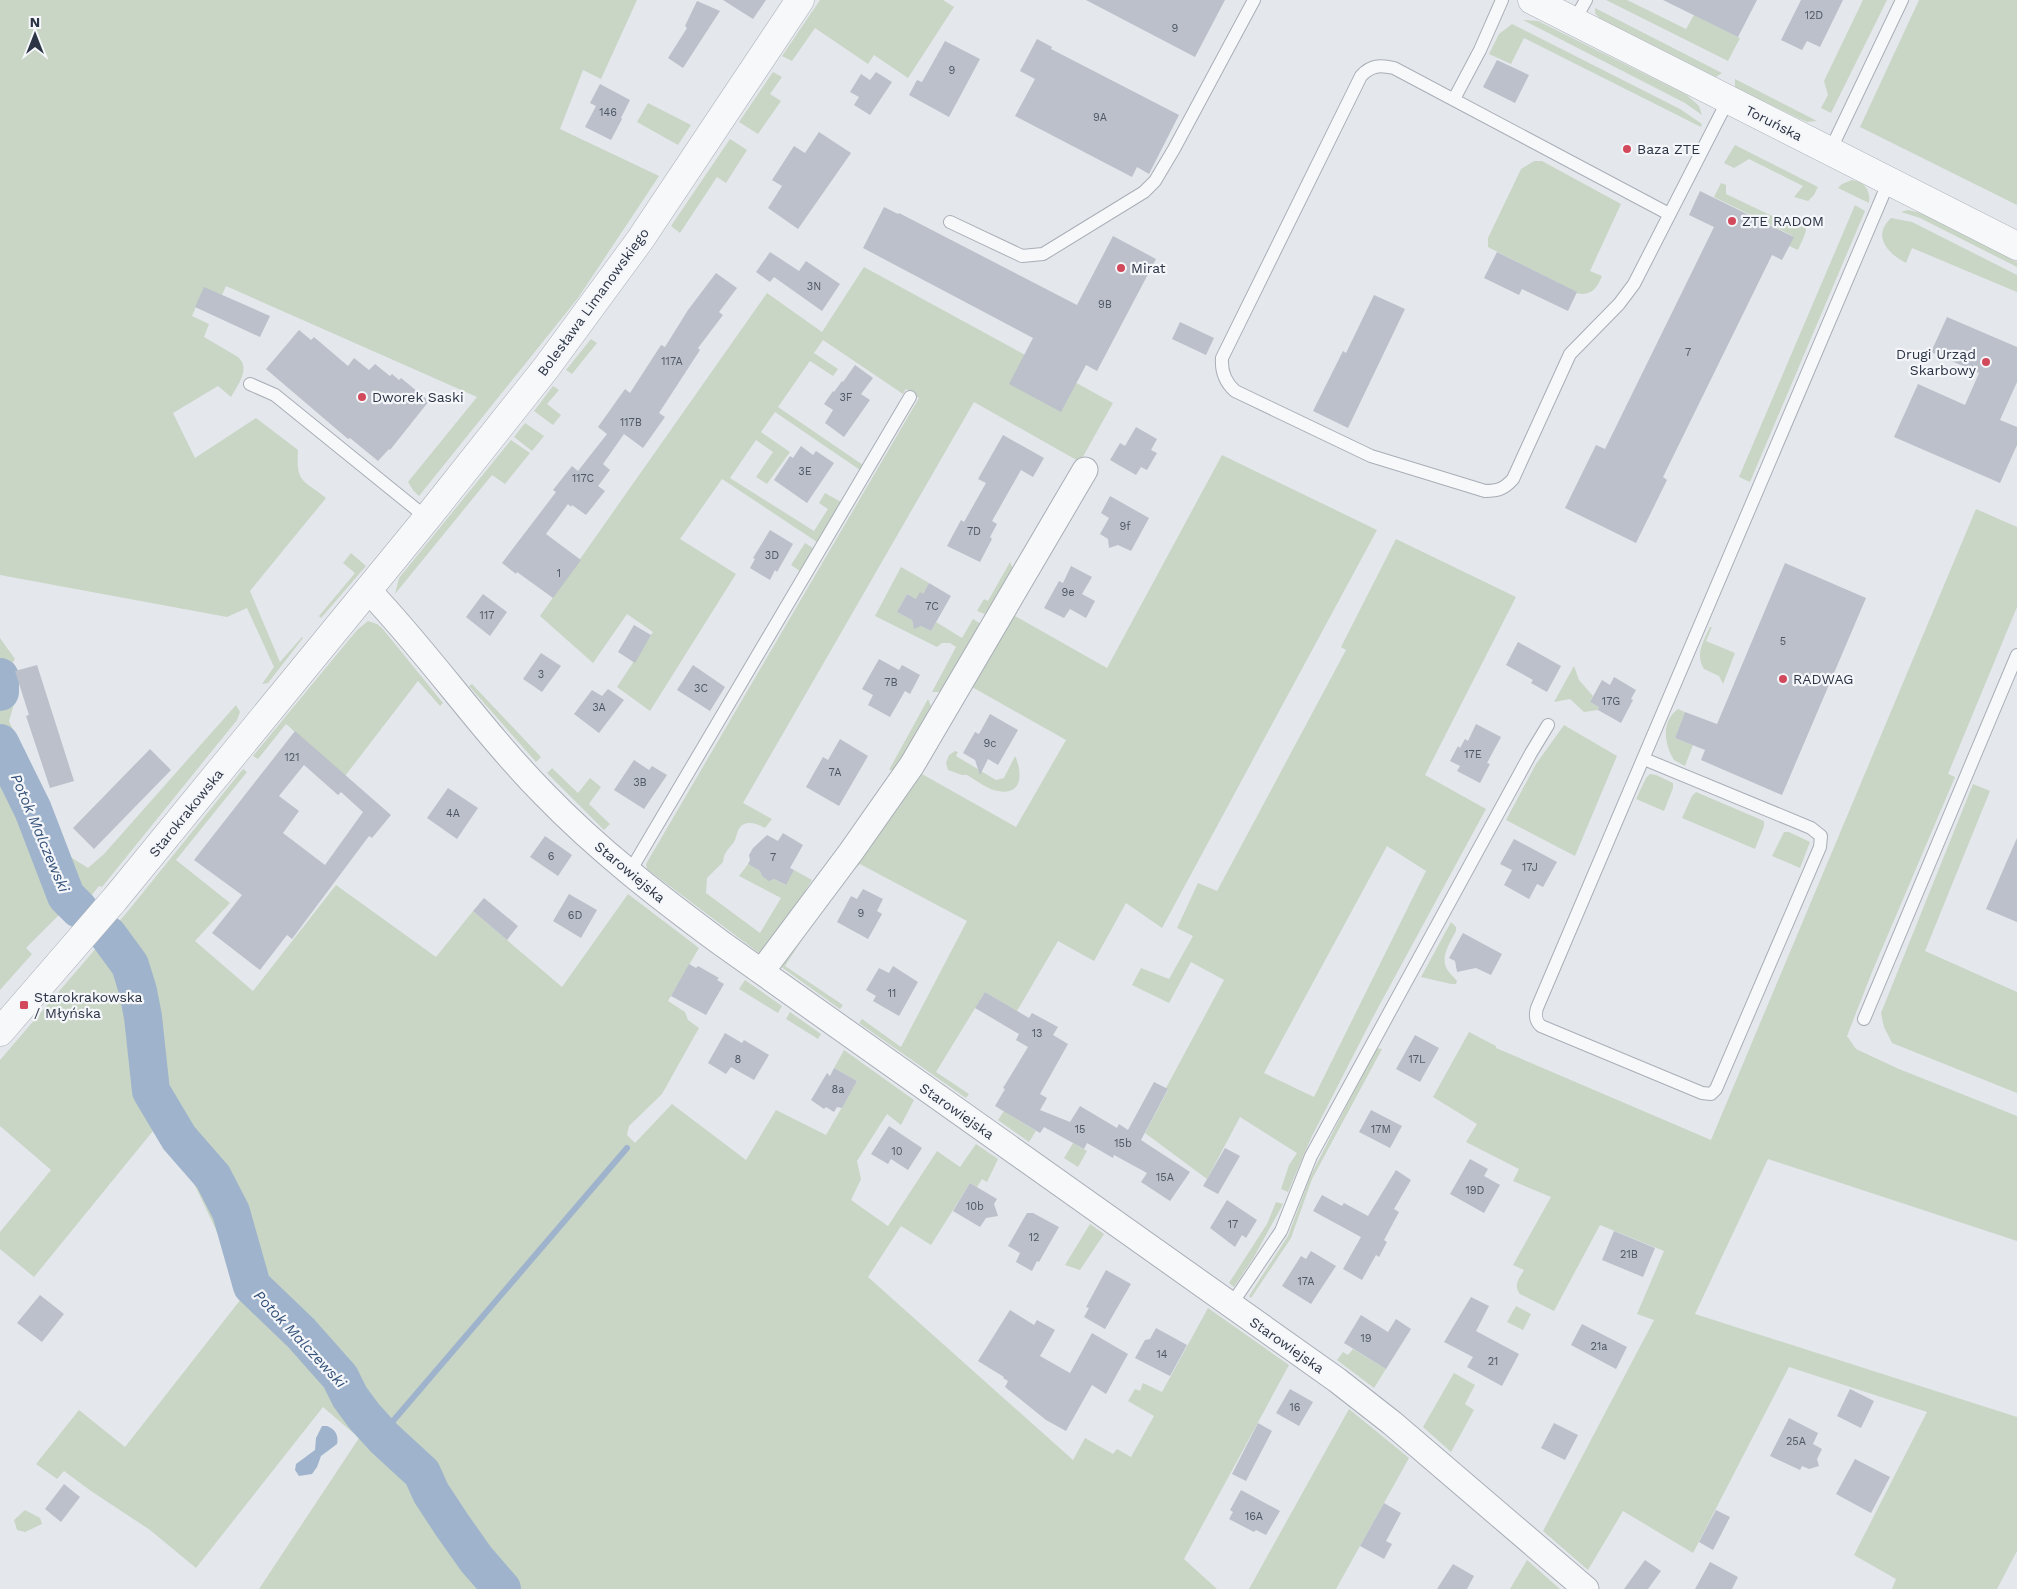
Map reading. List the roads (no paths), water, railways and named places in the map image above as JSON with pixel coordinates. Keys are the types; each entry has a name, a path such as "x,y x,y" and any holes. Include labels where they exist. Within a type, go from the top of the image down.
{"street":[{"name":"Bolesława Limanowskiego","path":"368,590 546,368 640,240 800,0"},
{"name":"Toruńska","path":"1532,0 1580,11 1728,100 2017,246"},
{"path":"762,971 912,765 1085,470"},
{"name":"Starowiejska","path":"368,590 544,794 629,873 721,944 762,971 1337,1380 1392,1423 1586,1589"},
{"name":"Starokrakowska","path":"0,1032 115,899 368,590"}],"lane":[{"path":"950,222 1022,256 1037,256 1044,254 1144,192 1156,181 1254,0"},
{"path":"1454,98 1480,50 1502,0"},
{"path":"1830,151 1902,0"},
{"path":"1669,214 1454,98 1394,68 1375,66 1361,76 1222,358 1224,375 1228,384 1235,392 1371,456 1485,491 1502,489 1513,479 1570,354 1629,293 1728,100"},
{"path":"1644,758 1811,828 1821,836 1820,847 1718,1086 1711,1094 1697,1091 1545,1028 1538,1024 1536,1017 1541,1000 1889,181"},
{"path":"250,384 275,395 427,518"},
{"path":"629,873 910,397"},
{"path":"1864,1019 2017,655"},
{"path":"1231,1305 1281,1232 1311,1156 1526,761 1548,725"}],"water":[{"path":"322,1426 327,1426 334,1431 337,1435 337,1444 321,1456 312,1474 299,1476 295,1470 296,1464 315,1450 316,1438"}],"waterway":[{"name":"Potok Malczewski","path":"0,677 0,692"},
{"name":"Potok Malczewski","path":"0,743 33,810 66,896 79,909"},
{"name":"Potok Malczewski","path":"79,909 90,919"},
{"name":"Potok Malczewski","path":"108,935 130,965 138,991 143,1017 151,1091 179,1138 213,1177 231,1212 252,1286 301,1333 340,1377 350,1397 364,1416 384,1438 422,1473 431,1493 452,1525 476,1559 502,1589"},
{"path":"381,1435 627,1148"}],"place":[{"name":"Baza ZTE","path":"1627,149"},
{"name":"ZTE RADOM","path":"1732,221"},
{"name":"Mirat","path":"1121,268"},
{"name":"Drugi Urząd Skarbowy","path":"1986,362"},
{"name":"Dworek Saski","path":"362,397"},
{"name":"RADWAG","path":"1783,679"},
{"name":"Starokrakowska / Młyńska","path":"24,1005"}]}
